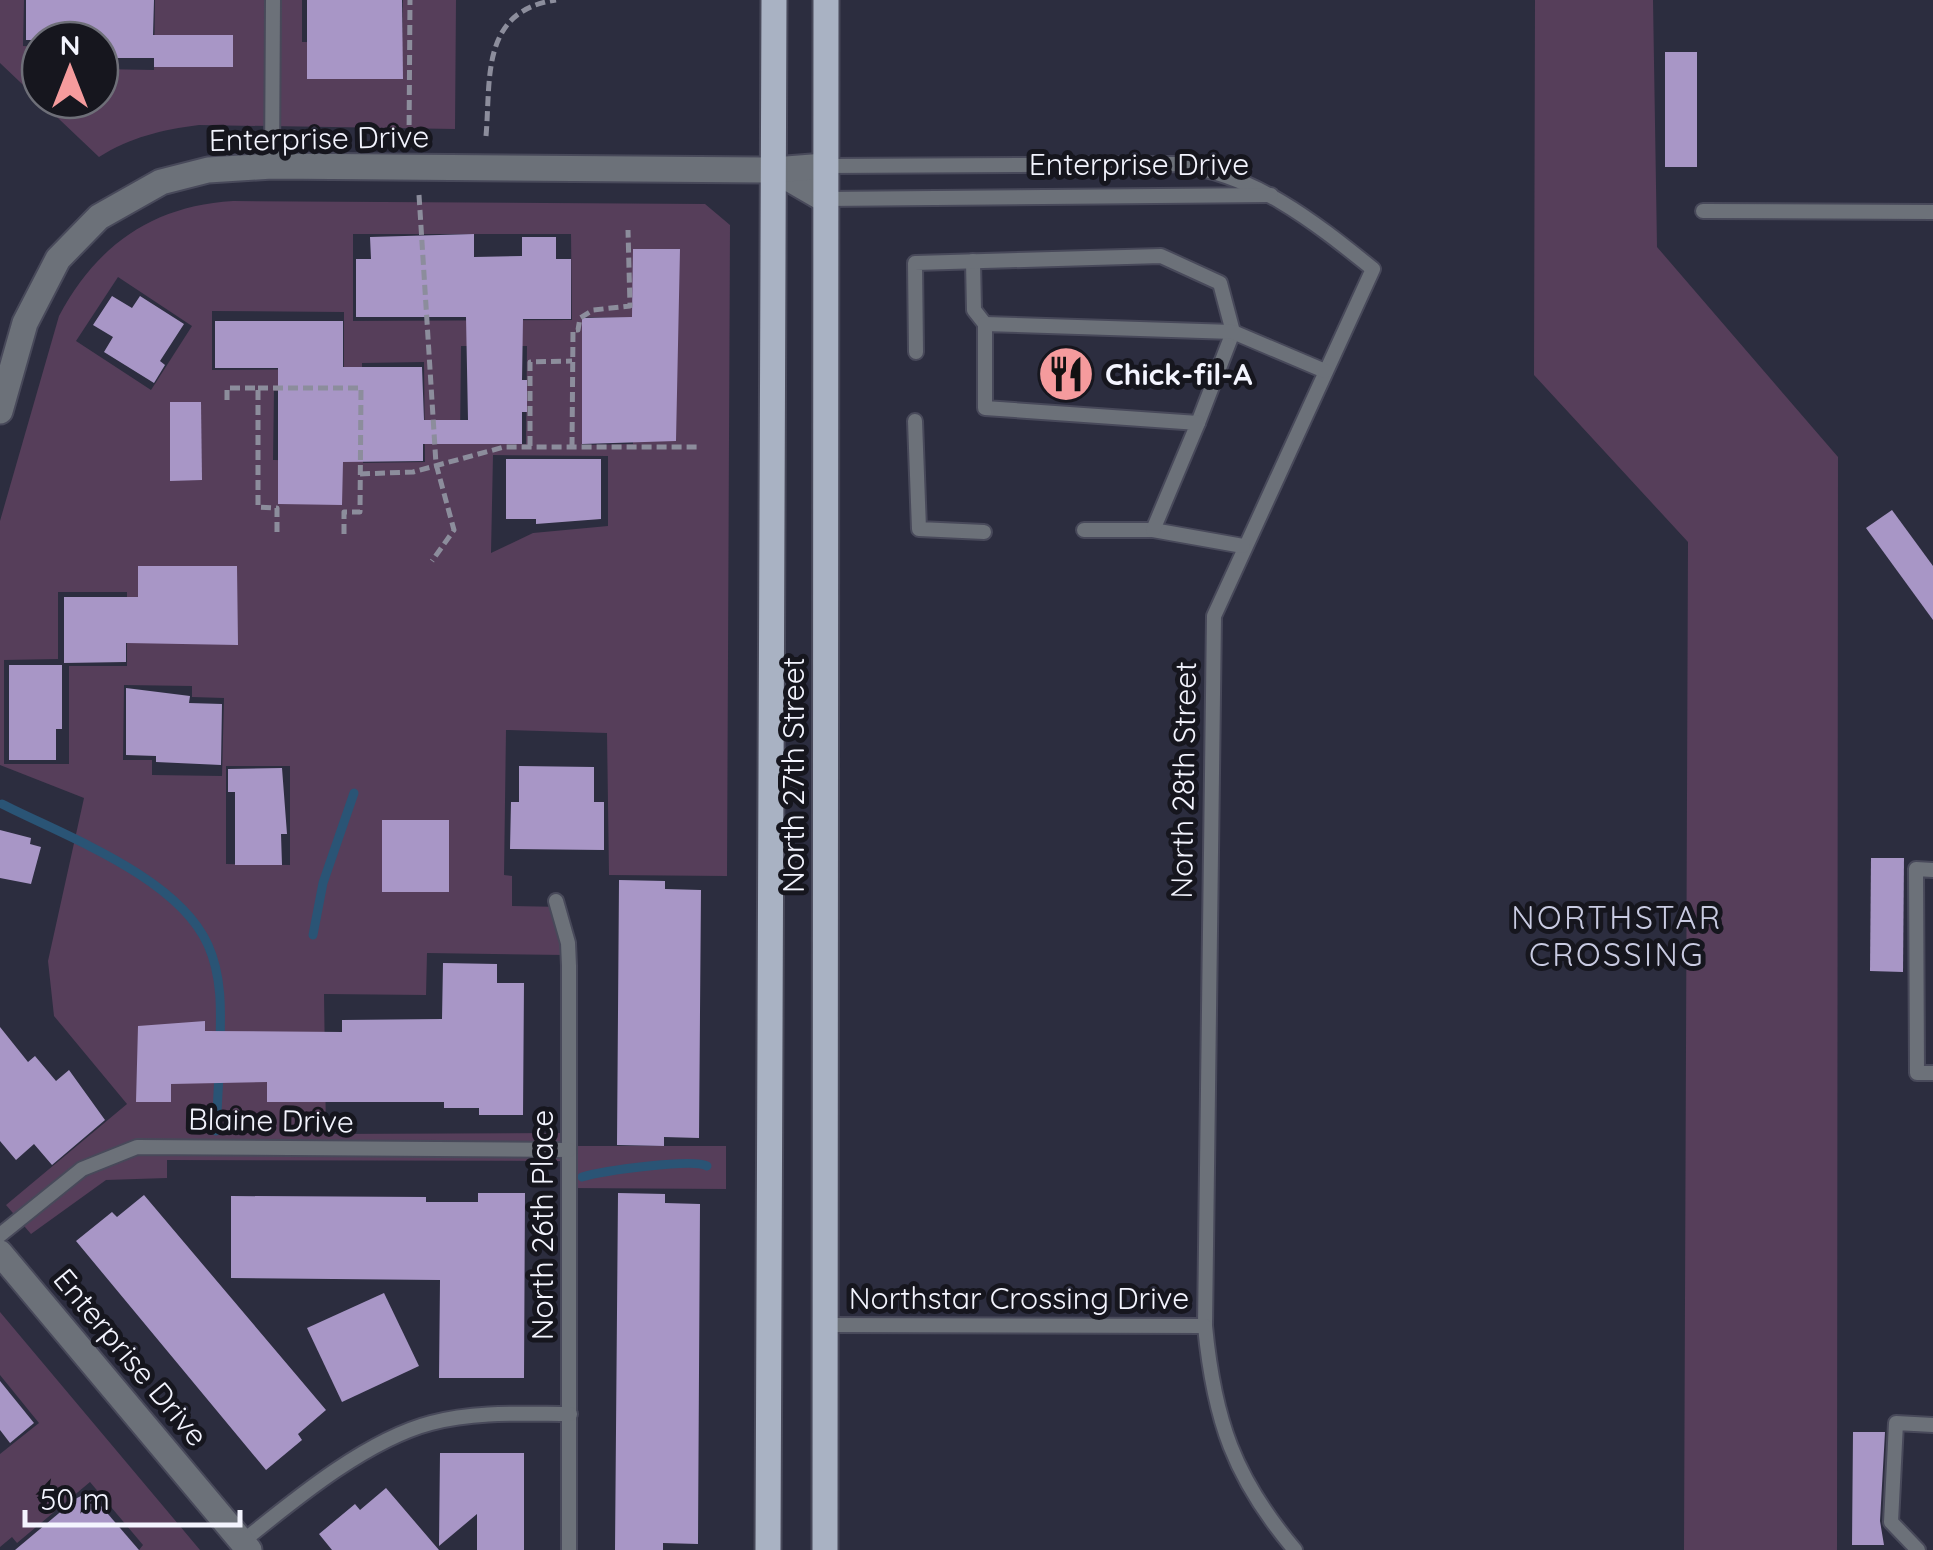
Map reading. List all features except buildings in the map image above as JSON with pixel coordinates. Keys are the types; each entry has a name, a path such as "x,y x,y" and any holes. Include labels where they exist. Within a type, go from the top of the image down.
{"main road":[{"name":"North 27th Street","path":"768,1550 774,0"},
{"name":"North 27th Street","path":"825,1550 826,0"}],"street":[{"name":"Enterprise Drive","path":"0,412 25,323 58,259 99,217 128,197 178,176 272,166 774,170 825,166"},
{"name":"Enterprise Drive","path":"774,170 824,199"},
{"name":"Enterprise Drive","path":"0,1253 245,1546"}],"lane":[{"path":"272,166 273,0"},
{"name":"Enterprise Drive","path":"825,166 1175,164 1216,169 1310,218 1372,269"},
{"name":"Enterprise Drive","path":"824,199 1272,195"},
{"path":"1703,211 1933,212"},
{"path":"916,352 915,262 1161,256 1220,283 1233,332 1153,530"},
{"path":"973,260 974,310 985,324 985,408 1198,423"},
{"name":"North 28th Street","path":"1205,1326 1214,616 1372,269"},
{"path":"985,324 1233,332 1325,371"},
{"path":"915,421 919,529 984,532"},
{"path":"1084,530 1153,530 1243,546"},
{"path":"1933,870 1916,870 1917,1073 1933,1073"},
{"name":"North 26th Place","path":"556,902 569,952 569,1550"},
{"name":"Blaine Drive","path":"0,1235 82,1169 137,1147 569,1150"},
{"name":"Northstar Crossing Drive","path":"827,1325 1205,1326 1210,1380 1236,1468 1258,1506 1295,1550"},
{"path":"245,1546 363,1454 410,1430 468,1416 570,1414"},
{"path":"1918,1550 1892,1522 1896,1423 1933,1425"}],"path":[{"path":"410,0 409,148 417,169 436,464 454,530 432,561"},
{"path":"486,136 489,75 499,38 526,8 556,0"},
{"path":"572,446 573,330 578,330 584,314 630,306 628,230"},
{"path":"530,446 530,362 572,362"},
{"path":"226,400 226,388 361,388 360,512 344,512 344,536"},
{"path":"258,388 258,507 277,508 277,535"},
{"path":"360,474 408,473 504,446 700,446"}],"shaded area":[{"path":"0,0 24,0 24,20 20,20 20,82 0,63"},
{"path":"155,0 302,0 302,42 402,43 403,0 456,0 455,129 199,125 147,135 99,157 60,120 120,120 120,69 154,70"},
{"path":"1535,0 1653,0 1657,247 1838,457 1837,1550 1684,1550 1688,542 1534,375"},
{"path":"204,204 705,204 730,225 727,876 609,875 607,733 506,730 504,875 512,876 512,906 564,907 565,955 427,953 426,995 324,994 326,1134 568,1133 569,1146 726,1146 726,1189 567,1188 566,1161 167,1160 167,1178 106,1180 31,1234 6,1205 127,1104 54,1016 48,961 84,798 0,765 0,521 59,316 74,291 109,250 130,234 152,221","holes":["353,234 571,234 572,320 353,321","118,277 192,326 151,390 76,341","212,311 344,312 344,369 212,370","582,317 633,318 633,444 582,445","461,346 527,346 526,444 460,444","424,362 425,462 363,463 362,363","274,391 346,392 346,461 273,460","493,455 608,456 608,526 533,533 491,553","58,592 127,592 127,666 69,666 69,764 4,764 4,660 58,659","124,685 192,686 192,697 224,698 222,776 152,775 152,760 123,760","226,766 290,766 290,865 226,864"]},
{"path":"0,1312 200,1550 139,1550 143,1545 90,1482 17,1543 12,1537 0,1547 0,1454 39,1423 0,1375"}],"waterway":[{"path":"313,935 323,883 354,793"},
{"path":"2,804 117,861 172,899 193,921 208,945 216,969 220,1043"},
{"path":"216,1131 219,1074"},
{"path":"582,1177 667,1164 707,1166"}],"place":[{"name":"Chick-fil-A","path":"1066,374"}],"district":[{"name":"NORTHSTAR CROSSING","path":"1617,936"}]}
